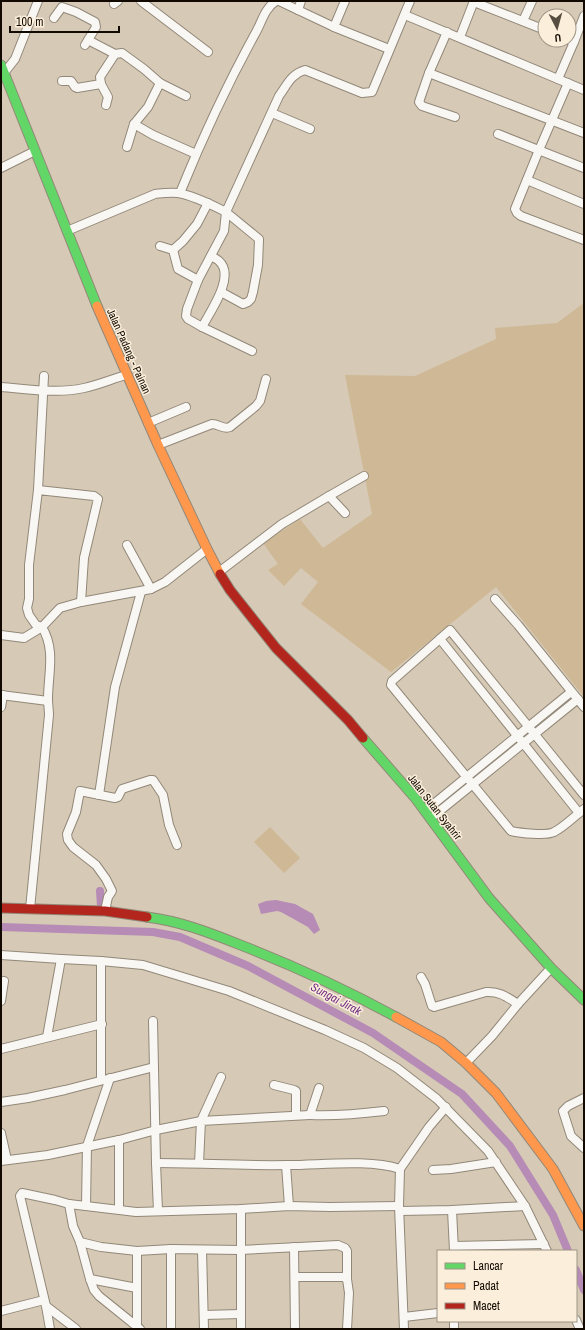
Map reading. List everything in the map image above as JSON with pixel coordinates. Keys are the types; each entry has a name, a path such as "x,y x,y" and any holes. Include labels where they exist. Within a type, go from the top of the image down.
{"main road":[{"name":"Jalan Padang - Painan","path":"2,69 92,296 126,375 206,549 230,590 262,632"},
{"name":"Jalan Sutan Syahrir","path":"262,632 348,720 428,815 489,898 551,968 584,1000"},
{"path":"1,908 105,911 156,918 191,926 304,971 369,1002 441,1042 466,1063 496,1093 553,1169 584,1226"}],"street":[{"path":"2,69 14,59 38,1"},
{"path":"141,1 208,52"},
{"path":"180,193 196,154 242,57 257,32 267,9 277,1 334,27 389,49"},
{"path":"298,10 301,1"},
{"path":"334,27 345,1"},
{"path":"252,351 202,327 188,319 186,316 198,280 224,231 226,212 279,96 290,79 297,72 305,70 362,93 372,92 410,1"},
{"path":"460,37 474,1 537,27"},
{"path":"523,21 532,1"},
{"path":"54,18 62,7 95,22 96,25 87,42 115,54 122,53 160,83 186,96"},
{"path":"404,15 460,37 584,90"},
{"path":"577,29 584,16"},
{"path":"447,32 419,99 420,105 455,117"},
{"path":"558,79 569,48"},
{"path":"106,105 108,97 101,84 100,77 115,54"},
{"path":"429,73 584,133"},
{"path":"62,81 71,81 77,88 101,84"},
{"path":"126,147 134,124 148,107 160,83"},
{"path":"568,83 515,209 521,216 584,240"},
{"path":"272,113 310,129"},
{"path":"134,124 152,135 196,154"},
{"path":"498,134 584,168"},
{"path":"1,168 35,151"},
{"path":"527,180 584,204"},
{"path":"67,232 155,194 170,192 180,193 208,203 226,212 259,239 258,265 251,299 243,304 221,292"},
{"path":"173,250 183,241 197,224 208,203"},
{"path":"160,246 173,250"},
{"path":"173,250 178,269 198,280"},
{"path":"202,327 221,292 225,277 223,267 219,260 211,256"},
{"path":"1,387 67,390 84,388 126,375"},
{"path":"30,909 49,715 48,701 51,658 48,636 42,627 36,625 28,615 27,608 29,599 29,565 38,490 44,376"},
{"path":"158,445 212,424 216,424 222,428 230,427 260,401 266,379"},
{"path":"148,423 186,407"},
{"path":"219,572 282,524 364,476"},
{"path":"38,490 94,496 98,499 84,558 81,602"},
{"path":"329,496 345,513"},
{"path":"127,545 151,590"},
{"path":"1,635 24,638 42,627 60,608 100,598 151,590 165,582 206,549"},
{"path":"99,795 116,687 141,592"},
{"path":"495,599 518,625 570,692 584,707"},
{"path":"440,639 523,744 581,811 554,832 548,834 511,831 391,685 392,681 450,630 584,795"},
{"path":"428,815 467,777 570,692"},
{"path":"1,707 2,695 48,701"},
{"path":"428,815 473,785 578,699"},
{"path":"105,911 108,897 112,891 106,879 96,865 68,840 67,834 76,812 80,791 115,798 118,797 122,789 153,780 158,785 163,795 169,825 177,845"},
{"path":"1,955 143,965 223,989 326,1030 364,1048 391,1064 446,1107 488,1151 525,1206 546,1248 454,1249 452,1210"},
{"path":"47,1037 61,959"},
{"path":"101,961 101,1080"},
{"path":"466,1063 492,1036 518,1004 551,968"},
{"path":"420,977 425,984 433,1006 493,991 503,994 518,1004"},
{"path":"1,1001 4,981"},
{"path":"153,1021 158,1211"},
{"path":"1,1049 102,1024"},
{"path":"1,1102 28,1098 154,1066"},
{"path":"200,1163 201,1121 221,1077"},
{"path":"86,1206 87,1146 110,1078"},
{"path":"274,1085 296,1091 296,1115"},
{"path":"310,1115 319,1088"},
{"path":"584,1098 568,1106 564,1111 571,1136 584,1148"},
{"path":"404,1329 400,1169 429,1127 446,1107"},
{"path":"1,1133 4,1161 119,1140 156,1130 201,1121 296,1115 351,1115 384,1111"},
{"path":"119,1140 119,1209"},
{"path":"433,1170 451,1169 496,1162"},
{"path":"156,1163 286,1165 365,1163 389,1165 400,1169"},
{"path":"286,1165 289,1206"},
{"path":"50,1329 20,1196 22,1193 69,1204 136,1212 289,1206 452,1210 525,1206"},
{"path":"69,1204 73,1226 80,1242 94,1290 99,1296 139,1328"},
{"path":"241,1209 241,1329"},
{"path":"80,1242 101,1247 137,1251 170,1249 240,1250 338,1246 346,1248 349,1293 347,1329"},
{"path":"294,1247 295,1329"},
{"path":"170,1249 170,1329"},
{"path":"202,1250 204,1329"},
{"path":"137,1251 139,1328"},
{"path":"295,1277 343,1277 347,1279"},
{"path":"90,1279 137,1288"},
{"path":"1,1311 45,1303"},
{"path":"45,1303 76,1329"},
{"path":"404,1317 437,1313"},
{"path":"204,1315 240,1314"}],"shaded area":[{"path":"584,303 584,697 496,587 391,672 301,604 318,582 301,568 284,586 268,570 278,564 263,543 300,519 323,548 372,514 345,375 415,376 496,339 495,328 557,323"},
{"path":"270,827 300,858 284,873 254,842"},
{"path":"276,900 295,904 313,914 320,930 314,934 308,927 281,912 277,911 261,914 258,904"}],"waterway":[{"path":"100,891 101,906"},
{"name":"Sungai Jirak","path":"1,927 153,932 180,937 248,966 373,1033 462,1094 510,1146 553,1215 568,1250"},
{"name":"Sungai Jirak","path":"577,1272 584,1290"}],"traffic: fast":[{"path":"1,65 97,306"},
{"path":"363,738 416,799 489,898 551,968 584,1000"},
{"path":"147,917 170,921 216,935 338,987 396,1017"}],"traffic: slow":[{"path":"97,306 158,445 220,574"},
{"path":"396,1017 441,1042 466,1063 496,1093 553,1169 584,1226"}],"traffic: jam":[{"path":"220,574 230,590 276,648 348,720 363,738"},
{"path":"1,908 105,911 147,917"}]}
